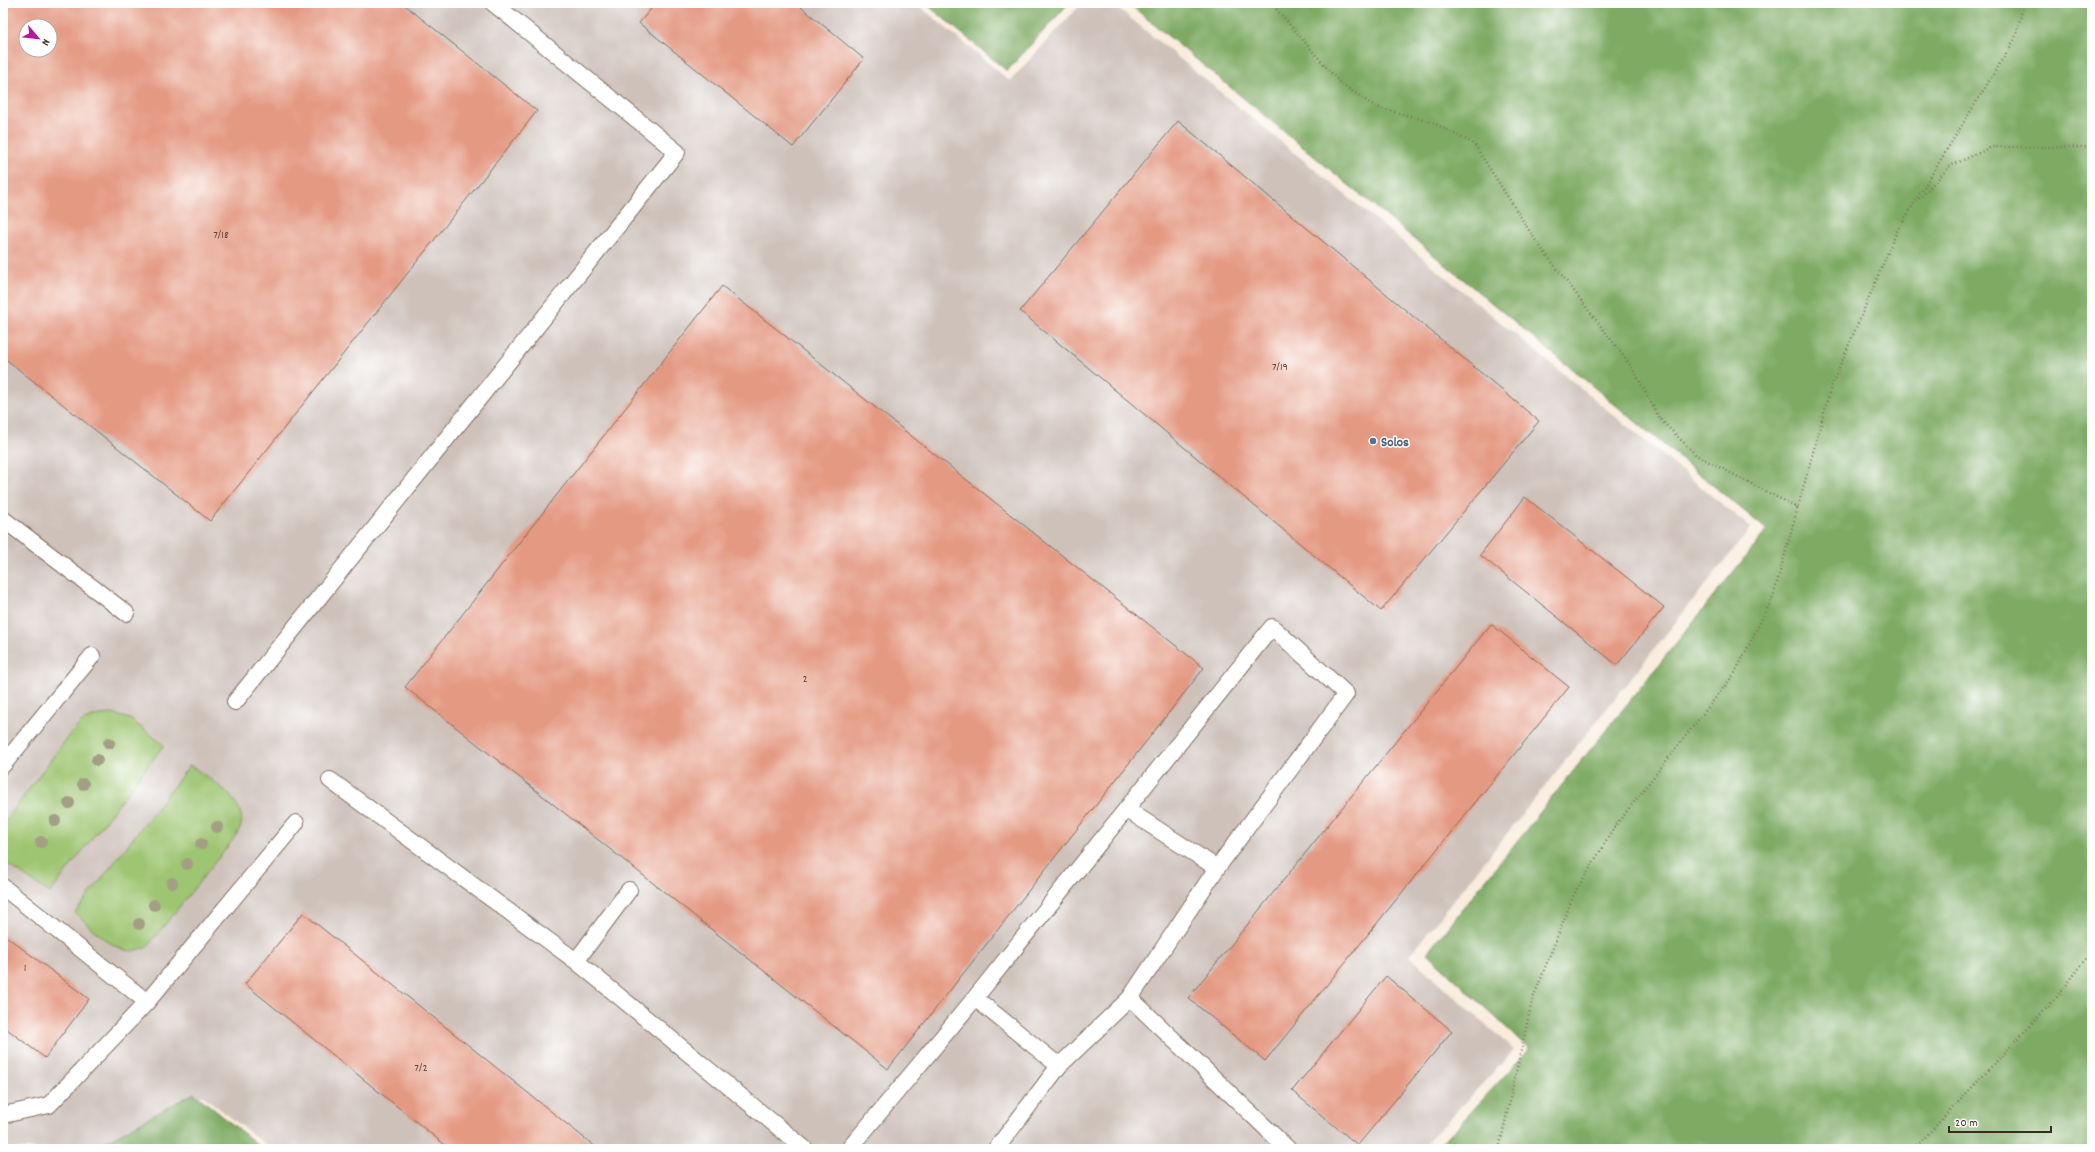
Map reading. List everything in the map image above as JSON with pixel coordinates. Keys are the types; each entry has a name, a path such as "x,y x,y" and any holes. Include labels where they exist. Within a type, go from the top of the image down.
{"lane":[{"path":"235,702 677,152 494,3"},
{"path":"3,519 126,613"},
{"path":"849,1149 975,998 1272,627 1346,694 1217,868 1130,998 1059,1066 996,1149"},
{"path":"3,765 92,656"},
{"path":"330,780 576,961 805,1149"},
{"path":"1126,810 1217,868"},
{"path":"3,1115 49,1105 147,1002 296,823"},
{"path":"3,888 147,1002"},
{"path":"576,961 629,890"},
{"path":"975,998 1059,1066"},
{"path":"1130,998 1288,1149"}],"path":[{"path":"1271,3 1341,84 1376,107 1432,122 1474,144 1536,242 1631,366 1660,419 1696,455 1798,508"},
{"path":"1499,1149 1532,1001 1574,894 1616,825 1736,673 1773,597 1831,387 1897,231 2015,39 2024,3"},
{"path":"1914,203 1950,166 1992,147 2087,147 2092,145"},
{"path":"1914,1149 2059,995 2092,951"}],"shaded area":[{"path":"3,3 916,3 1010,81 1082,3 1112,3 1751,528 1409,956 1514,1050 1421,1149 271,1149 202,1095 155,1149 8,1149 3,1145"}],"green space":[{"path":"925,3 1069,3 1007,71"},
{"path":"1128,3 2092,3 2092,1149 1437,1149 1529,1049 1427,953 1767,530"},
{"path":"113,714 130,719 164,745 50,893 4,862 3,824 70,734 84,720 99,715"},
{"path":"190,765 224,790 238,806 241,815 241,825 239,831 148,946 133,951 117,947 102,937 75,913"},
{"path":"194,1093 263,1149 92,1149"}],"building":[{"path":"3,3 402,3 537,111 210,521 3,357"},
{"path":"656,3 796,3 864,59 793,147 639,23"},
{"path":"1178,121 1539,421 1381,611 1020,311"},
{"path":"722,286 1204,668 888,1069 405,687"},
{"path":"1525,497 1664,607 1617,665 1480,555"},
{"path":"1491,624 1569,687 1265,1061 1188,998"},
{"path":"303,913 598,1149 450,1149 245,984"},
{"path":"3,934 89,999 45,1058 3,1026"},
{"path":"1386,976 1452,1031 1358,1145 1292,1091"}],"place":[{"name":"Solos","path":"1373,441"}]}
